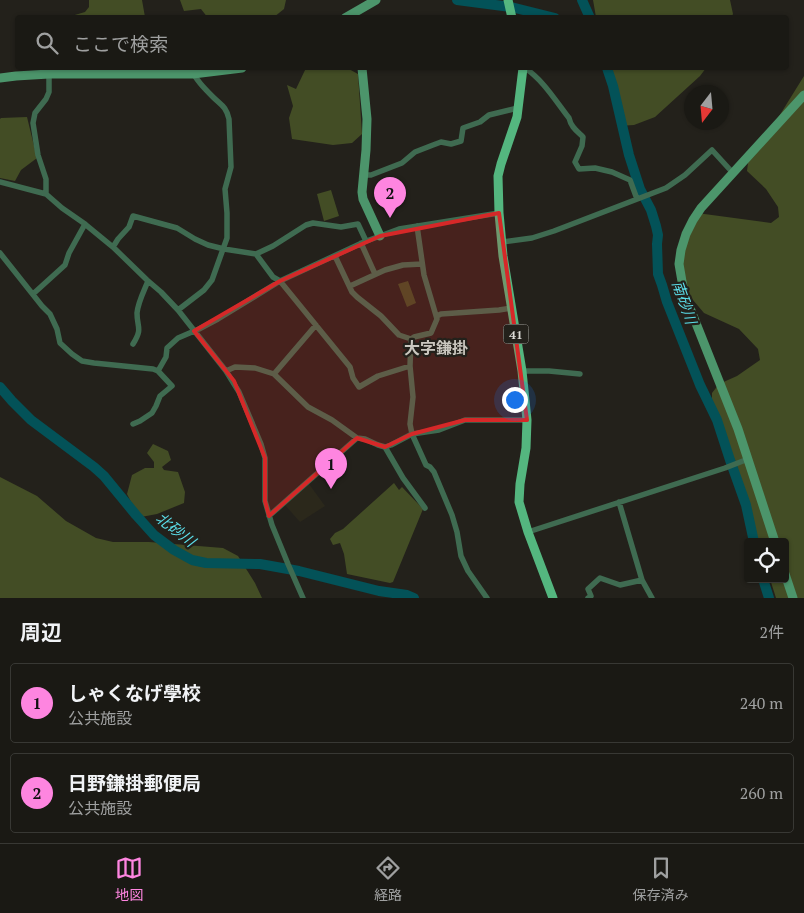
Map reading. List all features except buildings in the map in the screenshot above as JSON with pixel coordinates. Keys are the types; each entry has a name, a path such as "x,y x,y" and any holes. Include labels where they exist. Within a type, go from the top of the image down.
{"main road":[{"path":"508,2 511,15"},
{"name":"41","path":"524,70 516,118 498,176 499,213 503,256 522,371 527,420 526,448 519,502 528,532 553,598"}],"street":[{"path":"354,15 376,0"},
{"path":"0,78 48,71 209,70"},
{"path":"362,70 366,150 362,192 380,236"},
{"path":"528,70 535,74 545,86 569,118 574,129 583,137 582,146 575,162 579,169 595,168 612,172 630,180 638,199"},
{"path":"46,194 46,179 38,156 32,123 35,113 49,92 48,71"},
{"path":"178,310 204,290 212,280 227,238 226,189 231,167 229,119 226,109 214,99 192,71"},
{"path":"774,538 726,395 684,293 679,264 683,242 701,208 804,95"},
{"path":"363,175 371,176 402,163 415,152 441,142 457,143 461,141 463,128 480,122 488,115 518,108"},
{"path":"502,242 532,238 554,231 666,188 685,175 712,150 733,173"},
{"path":"0,182 46,194 113,247 178,310 226,371 239,392 261,444 265,458 265,501 269,516 303,598"},
{"path":"158,371 166,357 167,348 178,338 218,319 280,281 363,242 399,229 499,213"},
{"path":"113,247 129,227 133,216 177,228 208,245 256,254 273,246 306,225 342,227 358,224 375,274"},
{"path":"33,294 65,265 69,253 85,224"},
{"path":"335,256 357,297 381,316 396,332 410,339 431,333 437,316 424,275 417,226"},
{"path":"0,252 50,314 57,329 60,343 72,354 82,361 153,369 158,371 172,386 160,396 152,412 133,424"},
{"path":"256,254 273,277 280,281 350,367 353,378 360,387 378,376 410,366"},
{"path":"350,286 385,270 403,265 422,264"},
{"path":"133,344 140,331 137,314 138,307 148,281"},
{"path":"437,316 441,314 511,308"},
{"path":"274,374 316,325"},
{"path":"410,339 410,366 413,390 410,414 412,434 426,465 434,472 452,514 458,532 461,556 468,571 487,598"},
{"path":"226,371 235,367 255,368 274,374 308,407 332,420 357,438 385,447 412,434 439,430 466,420 527,420"},
{"path":"522,371 580,374"},
{"path":"269,516 357,438"},
{"path":"385,447 403,478 425,508"},
{"path":"528,532 748,459"},
{"path":"619,502 642,580 652,598"},
{"path":"588,598 591,596 588,588 600,578 620,585 642,580"},
{"path":"788,583 793,598"}],"highlighted area":[{"path":"499,213 527,420 465,420 412,434 385,447 357,438 269,516 265,501 265,458 234,381 194,331 280,281 380,236"}],"shaded area":[{"path":"309,484 325,506 300,522 285,505"}],"green space":[{"path":"89,0 142,0 145,15 75,15 85,12 89,7"},
{"path":"180,0 286,0 284,9 276,15 206,15 201,9 184,11"},
{"path":"593,0 730,0 733,14 732,15 596,15"},
{"path":"85,70 188,70 100,71"},
{"path":"305,70 351,70 358,74 362,134 352,143 333,145 292,139 289,118 293,106 287,85 296,89"},
{"path":"606,70 704,70 690,85 684,85 684,91 655,117 634,125 618,126"},
{"path":"804,76 804,598 776,598 771,583 789,583 789,538 757,538 712,401 712,393 719,384 737,376 760,360 758,349 739,329 704,313 687,293 680,273 684,235 697,213 771,223 779,217 778,207 766,189 747,171 749,155 768,134"},
{"path":"27,117 37,158 21,170 15,181 0,178 0,119"},
{"path":"331,190 339,216 324,221 317,194"},
{"path":"408,281 416,303 407,307 398,284"},
{"path":"153,444 168,451 171,460 162,467 164,470 178,472 185,492 184,503 157,514 141,517 127,494 132,475 145,468 154,468 154,462 147,453"},
{"path":"0,477 37,496 66,521 96,538 113,542 149,542 223,548 238,556 262,598 0,598"},
{"path":"394,483 399,490 402,487 423,509 393,582 347,574 340,543 333,545 330,539"}],"waterway":[{"name":"南砂川","path":"457,0 511,7 543,15"},
{"path":"582,0 589,15"},
{"name":"南砂川","path":"608,70 629,155 640,189 651,210 656,226 658,235 658,274 700,385 717,420 746,505 753,538"},
{"name":"北砂川","path":"0,387 31,420 104,476 154,535 174,550 192,560 206,563 260,564 299,571 414,598"},
{"name":"南砂川","path":"764,583 769,598"}],"place":[{"name":"日野鎌掛郵便局","path":"390,218"},
{"name":"しゃくなげ學校","path":"331,489"}],"district":[{"name":"大字鎌掛","path":"436,348"}]}
